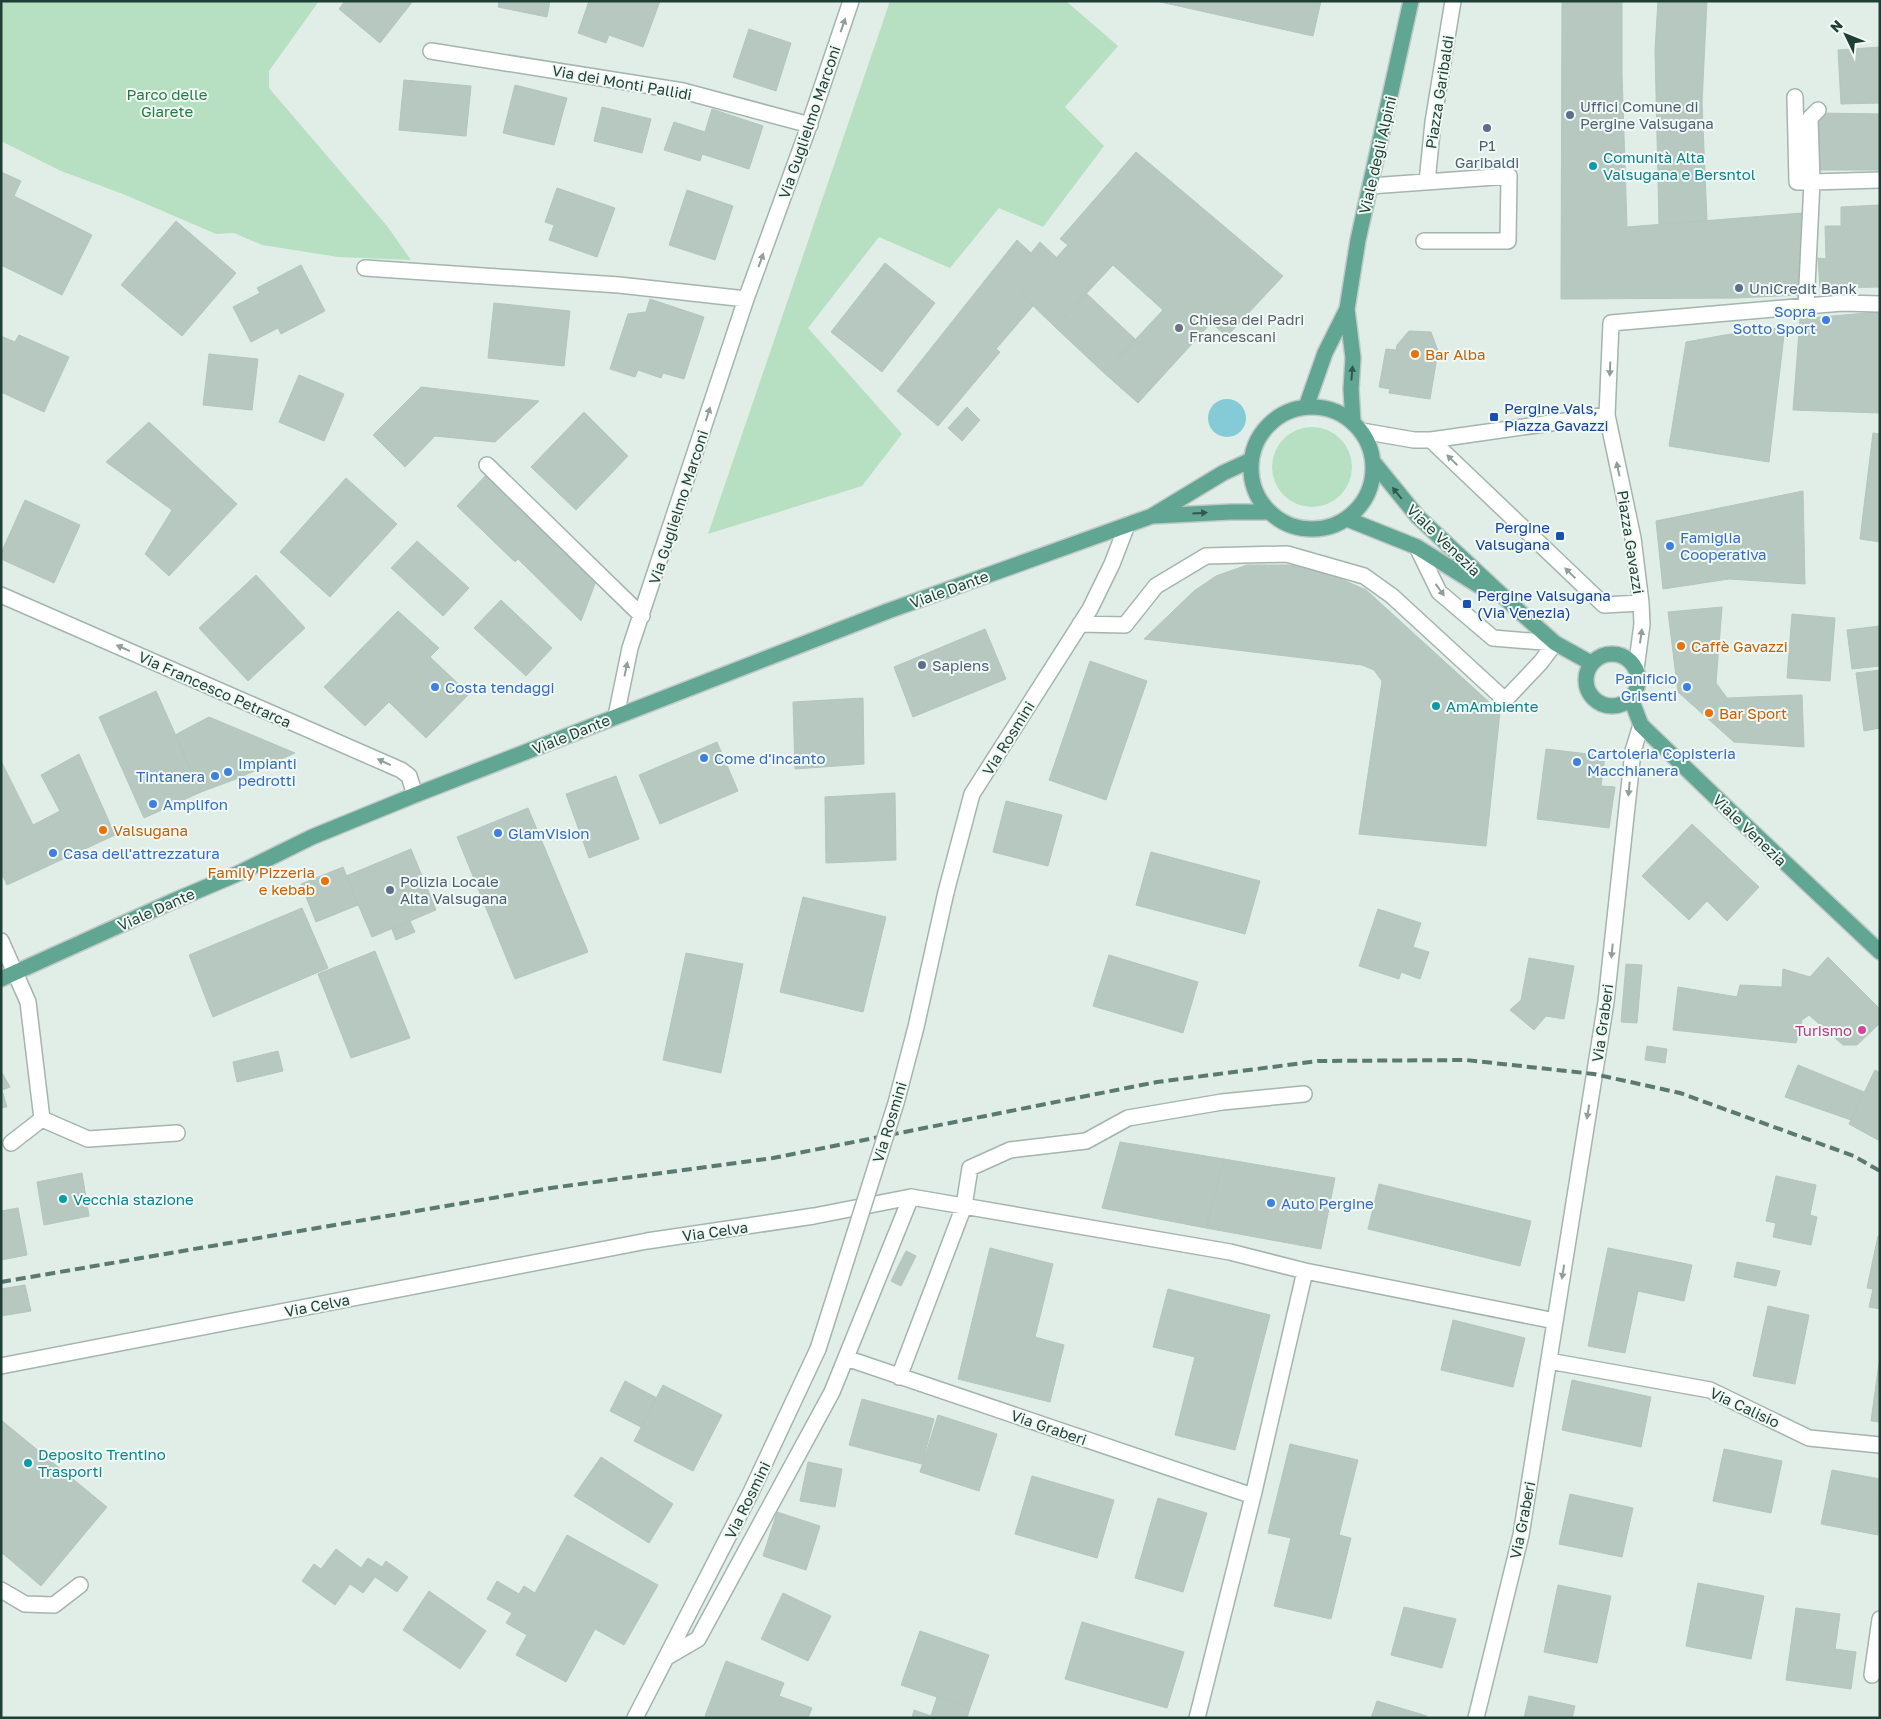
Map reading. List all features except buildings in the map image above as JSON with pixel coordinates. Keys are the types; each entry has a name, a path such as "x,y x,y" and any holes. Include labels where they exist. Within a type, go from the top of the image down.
{"main road":[{"name":"Viale degli Alpini","path":"1347,309 1358,240 1411,1"},
{"path":"1306,407 1325,353 1347,309"},
{"path":"1347,309 1353,358 1350,389 1358,427 1370,446 1374,463 1372,485 1363,504 1348,519 1324,529 1311,530 1286,524 1268,512 1258,498 1252,482 1251,460 1255,445 1263,431 1276,418 1292,410 1320,407 1334,410 1358,427"},
{"name":"Viale Dante","path":"1,979 237,874 312,837 616,716 888,611 1152,516 1223,473 1251,460"},
{"name":"Viale Venezia","path":"1374,463 1418,517 1520,612 1555,643 1591,663"},
{"name":"Viale Dante","path":"1152,516 1268,512"},
{"name":"Viale Venezia","path":"1348,519 1417,547 1520,612"},
{"path":"1606,654 1616,654 1624,657 1631,662 1636,670 1638,685 1631,699 1624,704 1615,707 1598,703 1586,689 1585,680 1591,663 1606,654"},
{"name":"Viale Venezia","path":"1631,699 1641,724 1880,952"}],"street":[{"name":"Via Guglielmo Marconi","path":"616,716 630,648 746,299 810,125 851,1"},
{"name":"Piazza Garibaldi","path":"1427,182 1433,122 1454,1"},
{"name":"Via dei Monti Pallidi","path":"431,51 683,91 810,125"},
{"path":"1795,97 1797,182 1880,180"},
{"path":"1818,110 1810,118 1812,182 1806,306 1842,303 1880,304"},
{"path":"1370,186 1509,176 1508,241 1424,241"},
{"path":"365,268 619,285 746,299"},
{"name":"Piazza Gavazzi","path":"1636,670 1642,624 1633,538 1607,415 1611,323 1806,306"},
{"path":"1358,427 1414,440 1431,440 1607,415"},
{"path":"1431,440 1604,605 1640,603"},
{"path":"487,465 642,616"},
{"name":"Via Rosmini","path":"634,1718 751,1492 818,1349 896,1104 916,1027 946,892 972,794 1090,608 1112,564 1127,524"},
{"path":"1417,547 1439,592 1493,638 1555,643"},
{"path":"1080,624 1125,625 1156,586 1206,556 1287,554 1364,576 1392,596 1505,700 1541,662 1555,643"},
{"name":"Via Francesco Petrarca","path":"1,595 401,770 409,776 415,796"},
{"name":"Via Graberi","path":"1476,1718 1521,1535 1606,1002 1633,751 1641,724"},
{"path":"1,941 28,1002 42,1119"},
{"path":"899,1377 964,1206 970,1168 1010,1150 1086,1140 1128,1118 1222,1102 1304,1094"},
{"path":"42,1119 88,1139 177,1133"},
{"path":"11,1143 42,1119"},
{"path":"667,1657 698,1639 832,1392 911,1197 1230,1252 1305,1270 1555,1320"},
{"name":"Via Celva","path":"1,1366 647,1241 814,1216 911,1197"},
{"path":"1197,1718 1253,1496 1305,1270"},
{"name":"Via Graberi","path":"846,1358 1253,1496"},
{"name":"Via Calisio","path":"1549,1361 1710,1390 1810,1438 1880,1445"},
{"path":"1,1590 24,1604 54,1605 80,1585"},
{"path":"1872,1675 1880,1619"}],"green space":[{"name":"Parco delle Giarete","path":"1,1 319,1 269,71 269,88 387,226 411,260 338,257 262,245 234,233 216,234 123,194 61,171 1,141"},
{"path":"890,1 1066,1 1118,46 1065,107 1104,146 1043,227 999,208 950,268 879,237 808,328 902,434 862,486 708,534"},
{"path":"1312,427 1327,430 1340,439 1349,452 1352,467 1349,482 1340,495 1327,504 1312,507 1297,504 1284,495 1275,482 1272,467 1275,452 1284,439 1297,430"}],"water":[{"path":"1227,399 1234,400 1240,405 1245,411 1245,425 1240,431 1234,436 1227,437 1220,436 1214,431 1209,425 1208,418 1209,411 1214,405 1220,400"}],"railway":[{"path":"1,1282 551,1188 773,1158 1157,1082 1318,1061 1466,1060 1594,1074 1680,1093 1854,1156 1880,1171"}],"place":[{"name":"Uffici Comune di Pergine Valsugana","path":"1570,115"},
{"name":"P1 Garibaldi","path":"1487,128"},
{"name":"Comunità Alta Valsugana e Bersntol","path":"1593,166"},
{"name":"UniCredit Bank","path":"1739,288"},
{"name":"Sopra Sotto Sport","path":"1826,320"},
{"name":"Chiesa dei Padri Francescani","path":"1179,328"},
{"name":"Bar Alba","path":"1415,354"},
{"name":"Pergine Vals, Piazza Gavazzi","path":"1494,417"},
{"name":"Pergine Valsugana","path":"1560,536"},
{"name":"Famiglia Cooperativa","path":"1670,546"},
{"name":"Pergine Valsugana (Via Venezia)","path":"1467,604"},
{"name":"Caffè Gavazzi","path":"1681,646"},
{"name":"Sapiens","path":"922,665"},
{"name":"Costa tendaggi","path":"435,687"},
{"name":"Panificio Grisenti","path":"1687,687"},
{"name":"AmAmbiente","path":"1436,706"},
{"name":"Bar Sport","path":"1709,713"},
{"name":"Come d'incanto","path":"704,758"},
{"name":"Cartoleria Copisteria Macchianera","path":"1577,762"},
{"name":"Impianti pedrotti","path":"228,772"},
{"name":"Tintanera","path":"215,776"},
{"name":"Amplifon","path":"153,804"},
{"name":"Valsugana","path":"103,830"},
{"name":"GlamVision","path":"498,833"},
{"name":"Casa dell'attrezzatura","path":"53,853"},
{"name":"Family Pizzeria e kebab","path":"325,881"},
{"name":"Polizia Locale Alta Valsugana","path":"390,890"},
{"name":"Turismo","path":"1862,1030"},
{"name":"Vecchia stazione","path":"63,1199"},
{"name":"Auto Pergine","path":"1271,1203"},
{"name":"Deposito Trentino Trasporti","path":"28,1463"}]}
